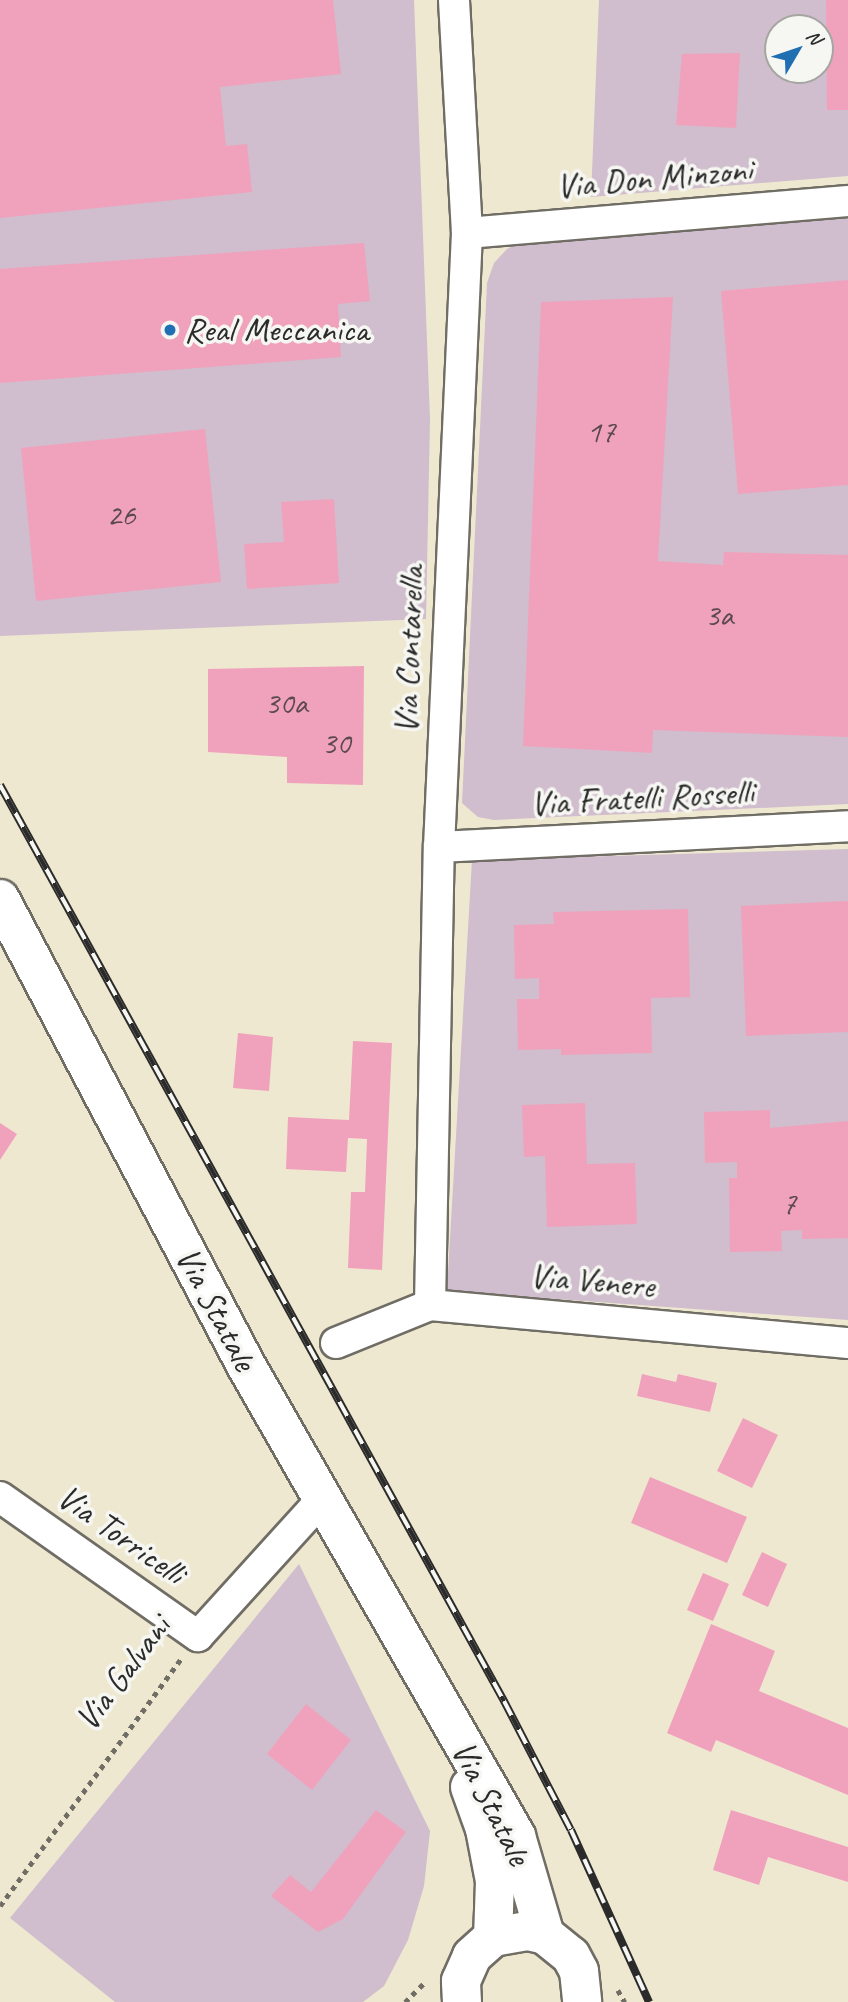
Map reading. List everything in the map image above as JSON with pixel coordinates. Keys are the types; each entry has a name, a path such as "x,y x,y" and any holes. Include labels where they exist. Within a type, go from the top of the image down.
{"main road":[{"name":"Via Statale","path":"0,899 247,1367 516,1836 545,1935"},
{"name":"Via Statale","path":"444,1713 485,1829 495,1881 493,1937"},
{"path":"454,1995 472,1956 493,1937 510,1931 545,1935 571,1956 579,1971 582,2002"}],"street":[{"name":"Via Contarella","path":"430,1304 439,847 467,233 454,0"},
{"name":"Via Don Minzoni","path":"467,233 848,201"},
{"name":"Via Fratelli Rosselli","path":"439,847 848,826"},
{"name":"Via Venere","path":"336,1343 430,1304 848,1343"},
{"name":"Via Torricelli","path":"0,1497 198,1636"},
{"name":"Via Galvani","path":"198,1636 323,1498"}],"path":[{"name":"Via Galvani","path":"0,1906 198,1636"}],"shaded area":[{"path":"0,0 414,0 430,419 426,619 0,636"},
{"path":"599,0 848,0 848,176 591,197"},
{"path":"848,218 848,804 494,820 478,817 462,803 487,283 494,263 507,249 524,241"},
{"path":"848,849 848,1320 447,1291 472,860"},
{"path":"299,1564 430,1831 424,1886 408,1940 384,1986 363,2002 115,2002 10,1918"}],"building":[{"path":"0,0 333,0 341,74 220,87 226,146 247,144 252,192 0,218"},
{"path":"826,0 848,0 848,110 827,110 827,84 834,84 834,14 826,14"},
{"path":"740,53 736,128 676,125 682,54"},
{"name":"Real Meccanica","path":"364,243 370,301 338,304 341,357 0,383 0,269"},
{"path":"848,280 848,485 738,494 721,291"},
{"path":"673,297 658,561 723,565 724,552 848,555 848,737 653,730 652,753 523,746 541,302"},
{"path":"205,429 221,582 36,601 21,448"},
{"path":"334,499 339,583 247,589 244,544 284,542 281,502"},
{"path":"364,666 363,785 287,783 287,757 208,752 208,669"},
{"path":"848,901 848,1032 746,1036 741,906"},
{"path":"688,909 690,997 651,998 652,1053 561,1055 561,1049 518,1050 517,999 539,999 539,978 515,979 514,925 554,924 553,912"},
{"path":"238,1033 273,1037 269,1091 233,1088"},
{"path":"353,1041 392,1043 382,1270 348,1268 351,1192 365,1192 367,1139 348,1138 346,1172 286,1169 288,1117 349,1120"},
{"path":"585,1103 587,1164 635,1163 637,1224 547,1227 545,1156 524,1157 522,1105"},
{"path":"770,1110 770,1128 848,1121 848,1238 802,1239 802,1230 781,1231 782,1251 730,1252 729,1178 737,1178 737,1162 705,1163 704,1112"},
{"path":"0,1123 17,1134 0,1160"},
{"path":"642,1374 676,1382 678,1374 717,1383 710,1412 637,1396"},
{"path":"743,1418 778,1435 752,1488 717,1471"},
{"path":"650,1477 747,1517 727,1563 631,1523"},
{"path":"762,1552 787,1564 768,1607 742,1595"},
{"path":"703,1573 729,1584 713,1621 687,1610"},
{"path":"711,1624 775,1651 759,1691 848,1728 848,1795 716,1740 711,1752 667,1733"},
{"path":"306,1704 351,1740 312,1790 267,1754"},
{"path":"376,1810 406,1832 343,1919 318,1932 271,1896 290,1875 311,1892"},
{"path":"731,1810 848,1847 848,1882 768,1857 759,1885 713,1870"}],"railway":[{"path":"0,785 504,1701 571,1830 649,2002"}],"place":[{"name":"Real Meccanica","path":"170,330"}]}
